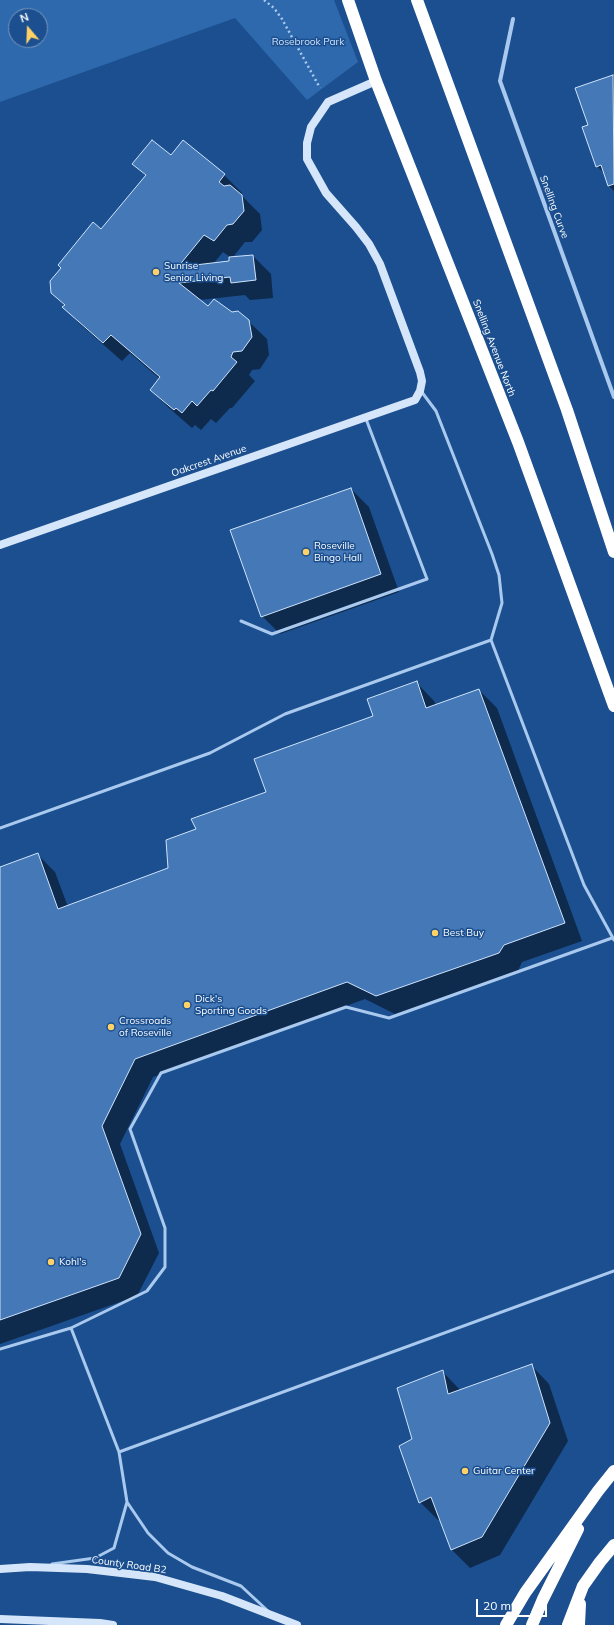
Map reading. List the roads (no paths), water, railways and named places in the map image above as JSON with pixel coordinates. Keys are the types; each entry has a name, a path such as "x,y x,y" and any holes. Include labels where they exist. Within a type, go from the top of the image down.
{"highway":[{"name":"Snelling Avenue North","path":"348,0 376,81 518,442 614,706"},
{"path":"417,0 566,410 614,552"},
{"path":"506,1625 526,1593 598,1491 614,1471"},
{"path":"532,1625 542,1599 598,1491"},
{"path":"568,1625 583,1586 614,1545"},
{"path":"579,1625 583,1586"}],"street":[{"name":"Snelling Curve","path":"513,19 500,81 614,397"},
{"path":"376,81 328,102 311,127 307,144 307,160 326,193 369,244 380,264 420,372 422,381 420,391"},
{"name":"Oakcrest Avenue","path":"0,544 414,400 420,391"},
{"name":"County Road B2","path":"0,1569 30,1567 87,1569 155,1577 222,1596 296,1625"},
{"path":"0,1619 100,1623 113,1625"}],"lane":[{"path":"0,1349 71,1328 147,1291 165,1267 165,1228 130,1129 161,1073 346,1007 389,1018 613,939 584,886 491,640 502,603 499,575 436,411 420,391"},
{"path":"241,621 272,634 427,579 365,417"},
{"path":"0,828 210,753 285,714 491,640"},
{"path":"119,1452 614,1271"},
{"path":"30,1567 95,1558 114,1548 127,1502 119,1452 71,1328"},
{"path":"127,1502 148,1533 168,1552 192,1567 241,1586 273,1616"}],"place":[{"name":"Sunrise Senior Living","path":"156,272"},
{"name":"Roseville Bingo Hall","path":"306,552"},
{"name":"Best Buy","path":"435,933"},
{"name":"Dick's Sporting Goods","path":"187,1005"},
{"name":"Crossroads of Roseville","path":"111,1027"},
{"name":"Kohl's","path":"51,1262"},
{"name":"Guitar Center","path":"465,1471"}],"park label":[{"name":"Rosebrook Park","path":"308,42"}]}
